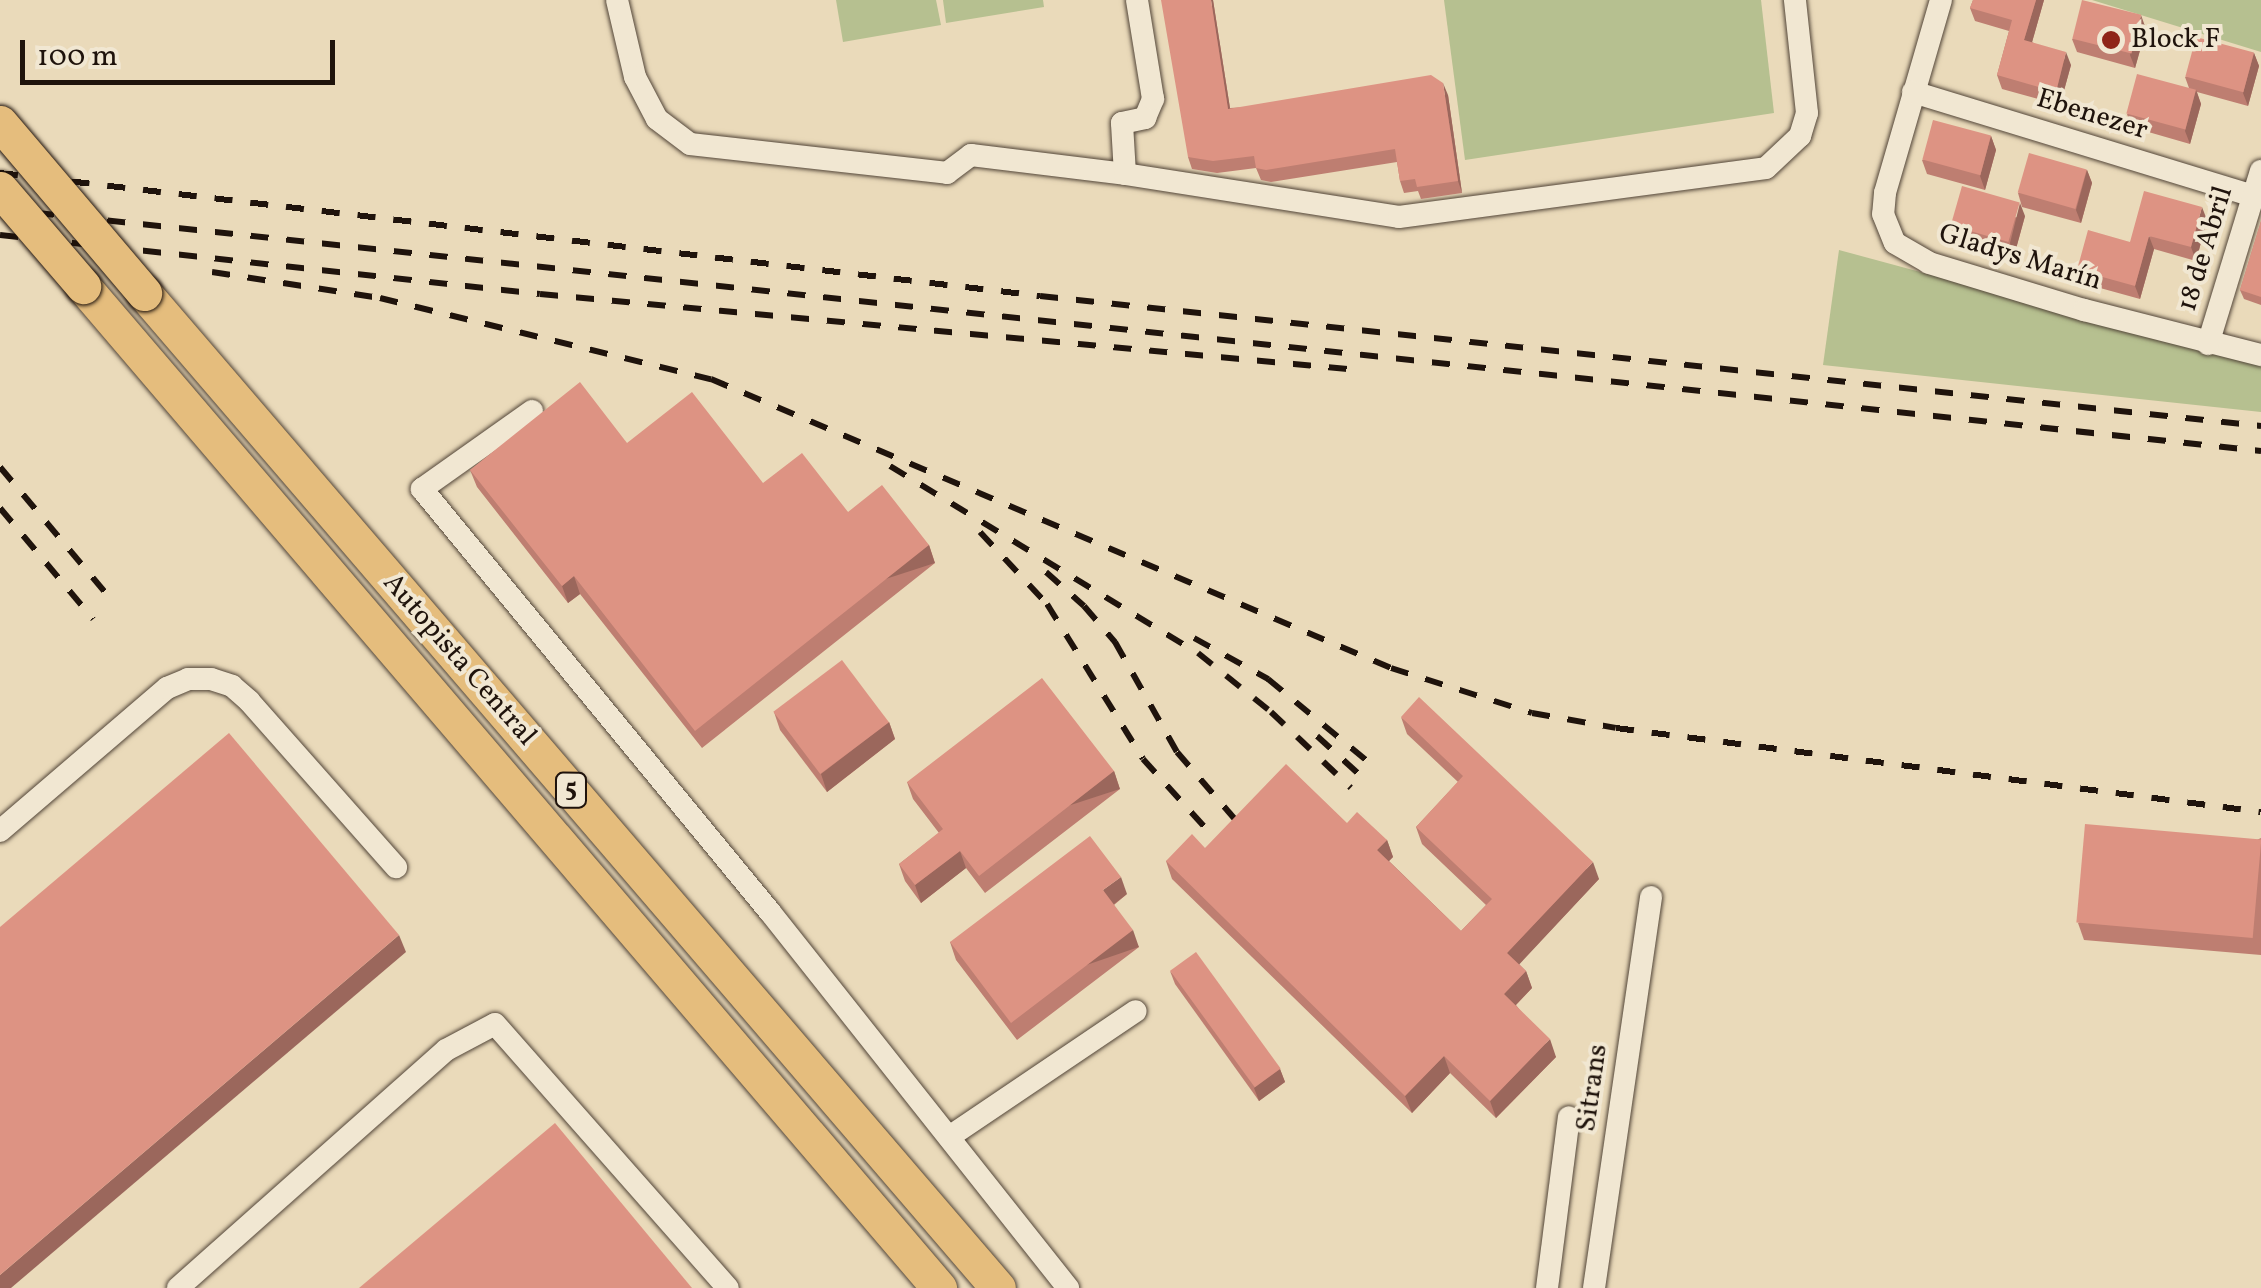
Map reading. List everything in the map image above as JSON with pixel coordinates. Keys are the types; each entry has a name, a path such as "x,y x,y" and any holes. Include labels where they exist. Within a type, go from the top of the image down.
{"highway":[{"name":"Autopista Central","path":"0,123 998,1288"},
{"name":"Autopista Central","path":"0,188 938,1288"}],"street":[{"path":"618,0 635,77 657,119 690,144 947,173 971,155 1125,174 1399,217 1766,168 1800,136 1807,113 1795,0"},
{"path":"1125,174 1122,123 1145,118 1153,100 1137,0"},
{"name":"Gladys Marín","path":"1941,0 1885,193 1884,214 1895,243 1929,264 2208,344 2261,355"},
{"name":"Ebenezer","path":"1913,92 2254,196"},
{"name":"18 de Abril","path":"2208,344 2261,171"},
{"path":"532,412 422,489 1068,1288"},
{"path":"0,831 167,688 188,679 211,679 232,686 249,700 396,867"},
{"name":"Sitrans","path":"1594,1288 1651,897"},
{"path":"949,1138 1136,1011"},
{"path":"178,1288 446,1050 495,1024 728,1288"},
{"path":"1547,1288 1569,1118"}],"green space":[{"path":"836,0 936,0 941,25 843,42"},
{"path":"943,0 1043,0 1044,7 946,23"},
{"path":"1444,0 1761,0 1774,113 1465,160"},
{"path":"2092,0 2261,0 2261,52"},
{"path":"1839,250 2261,364 2261,412 1823,365"}],"building":[{"path":"1161,0 1211,0 1228,109 1431,75 1443,83 1458,181 1417,187 1415,179 1400,181 1395,149 1266,170 1256,168 1254,156 1213,161 1188,157"},
{"path":"1973,0 2036,0 2024,40 2066,52 2056,92 1997,75 2012,20 1970,8"},
{"name":"Block F","path":"2082,0 2141,15 2132,54 2072,39"},
{"path":"2196,37 2254,53 2243,92 2185,77"},
{"path":"2137,74 2196,90 2185,129 2126,114"},
{"path":"1933,120 1991,136 1980,175 1922,160"},
{"path":"2029,153 2087,170 2075,209 2018,192"},
{"path":"1962,186 2020,203 2008,242 1951,225"},
{"path":"2144,191 2202,207 2191,247 2149,236 2135,286 2077,270 2088,230 2130,242"},
{"path":"2261,221 2261,297 2240,290"},
{"path":"580,382 627,443 692,392 763,483 802,453 848,512 882,485 929,545 695,731 574,576 562,586 470,470"},
{"path":"842,660 889,722 820,774 773,712"},
{"path":"1042,678 1114,771 979,876 960,851 915,885 899,864 943,829 907,782"},
{"path":"1419,697 1593,862 1507,953 1526,971 1504,994 1550,1039 1490,1101 1444,1056 1405,1096 1166,861 1192,834 1205,848 1286,764 1347,823 1357,812 1387,840 1377,850 1461,931 1492,899 1416,827 1463,776 1401,717"},
{"path":"229,733 399,935 0,1275 0,927"},
{"path":"2085,824 2261,839 2253,938 2076,923"},
{"path":"1090,836 1121,877 1103,890 1133,930 1011,1023 950,942"},
{"path":"1196,952 1281,1068 1255,1087 1170,971"},
{"path":"555,1123 692,1288 359,1288"}],"railway":[{"path":"0,173 1040,296 2261,426"},
{"path":"0,209 2261,451"},
{"path":"0,235 540,294 1348,369"},
{"path":"212,272 380,298 711,379 1391,668 1532,713 1616,728 2261,812"},
{"path":"890,466 1198,653 1271,712 1351,788"},
{"path":"0,467 114,603"},
{"path":"0,508 93,619"},
{"path":"980,532 1047,604 1143,759 1222,846"},
{"path":"1046,572 1084,606 1115,642 1177,752 1240,825"},
{"path":"1194,638 1268,679 1372,765"},
{"path":"1317,736 1361,776"}],"place":[{"name":"Block F","path":"2111,40"}]}
